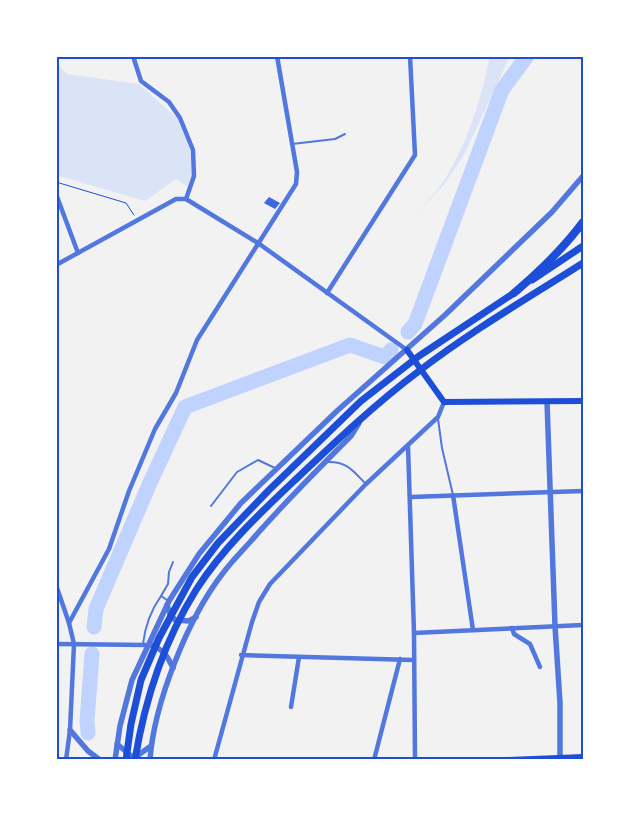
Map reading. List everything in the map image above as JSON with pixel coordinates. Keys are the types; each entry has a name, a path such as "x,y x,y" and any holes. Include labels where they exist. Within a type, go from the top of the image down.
{"highway":[{"path":"514,293 546,264 583,222"}],"main road":[{"path":"126,760 130,724 142,680 170,615 197,570 218,543 249,510 361,401 392,376 583,246"},
{"path":"134,759 150,689 168,645 196,590 243,531 363,417 418,371 583,263"},
{"path":"407,350 444,402 583,402"},
{"path":"506,760 583,757"}],"street":[{"path":"133,56 141,80 169,102 180,118 193,150 194,176 186,199"},
{"path":"69,624 110,549 129,491 155,429 176,393 197,340 296,184 297,172 277,56"},
{"path":"327,293 415,155 410,56"},
{"path":"115,760 120,726 132,680 146,645 168,603 194,561 214,536 241,503 338,410 407,350 552,212 583,176"},
{"path":"56,194 78,253"},
{"path":"56,265 176,199 186,199 258,243 407,350"},
{"path":"214,760 242,656 259,602 270,584 366,484 438,417 444,402"},
{"path":"547,402 560,702 560,759"},
{"path":"150,760 151,746 163,697 173,668 196,617 223,573 265,525 351,436 363,417"},
{"path":"408,446 411,497 415,760"},
{"path":"411,497 583,491"},
{"path":"453,495 473,630"},
{"path":"56,585 74,644 70,730 66,760"},
{"path":"168,603 170,614 175,620 188,621 196,617"},
{"path":"414,633 583,625"},
{"path":"512,628 514,634 530,644 540,667"},
{"path":"56,644 146,645 160,649 168,657 173,668"},
{"path":"242,656 413,660"},
{"path":"291,708 298,657"},
{"path":"374,760 400,660"},
{"path":"70,730 88,751 100,760"},
{"path":"118,744 134,759 151,746"}],"lane":[{"path":"292,144 335,139 345,134"},
{"path":"438,417 442,448 453,495"},
{"path":"211,506 237,472 258,460 277,469"},
{"path":"324,463 338,462 347,466 366,484"},
{"path":"146,645 145,630 154,606 168,584 169,572 173,562"},
{"path":"161,596 168,603"}],"path":[{"path":"56,182 126,203 138,219"}],"shaded area":[{"path":"490,56 510,56 464,155 446,182 410,221 441,185 460,151 478,104"},
{"path":"56,63 67,74 139,84 178,119 191,153 192,175 187,186 176,179 145,201 56,175"}],"building":[{"path":"269,197 280,203 275,209 264,203"}],"waterway":[{"path":"408,332 415,324 502,90 527,56"},
{"path":"94,627 96,609 185,407 350,345 385,357 391,350"},
{"path":"88,733 87,721 92,654"}]}
